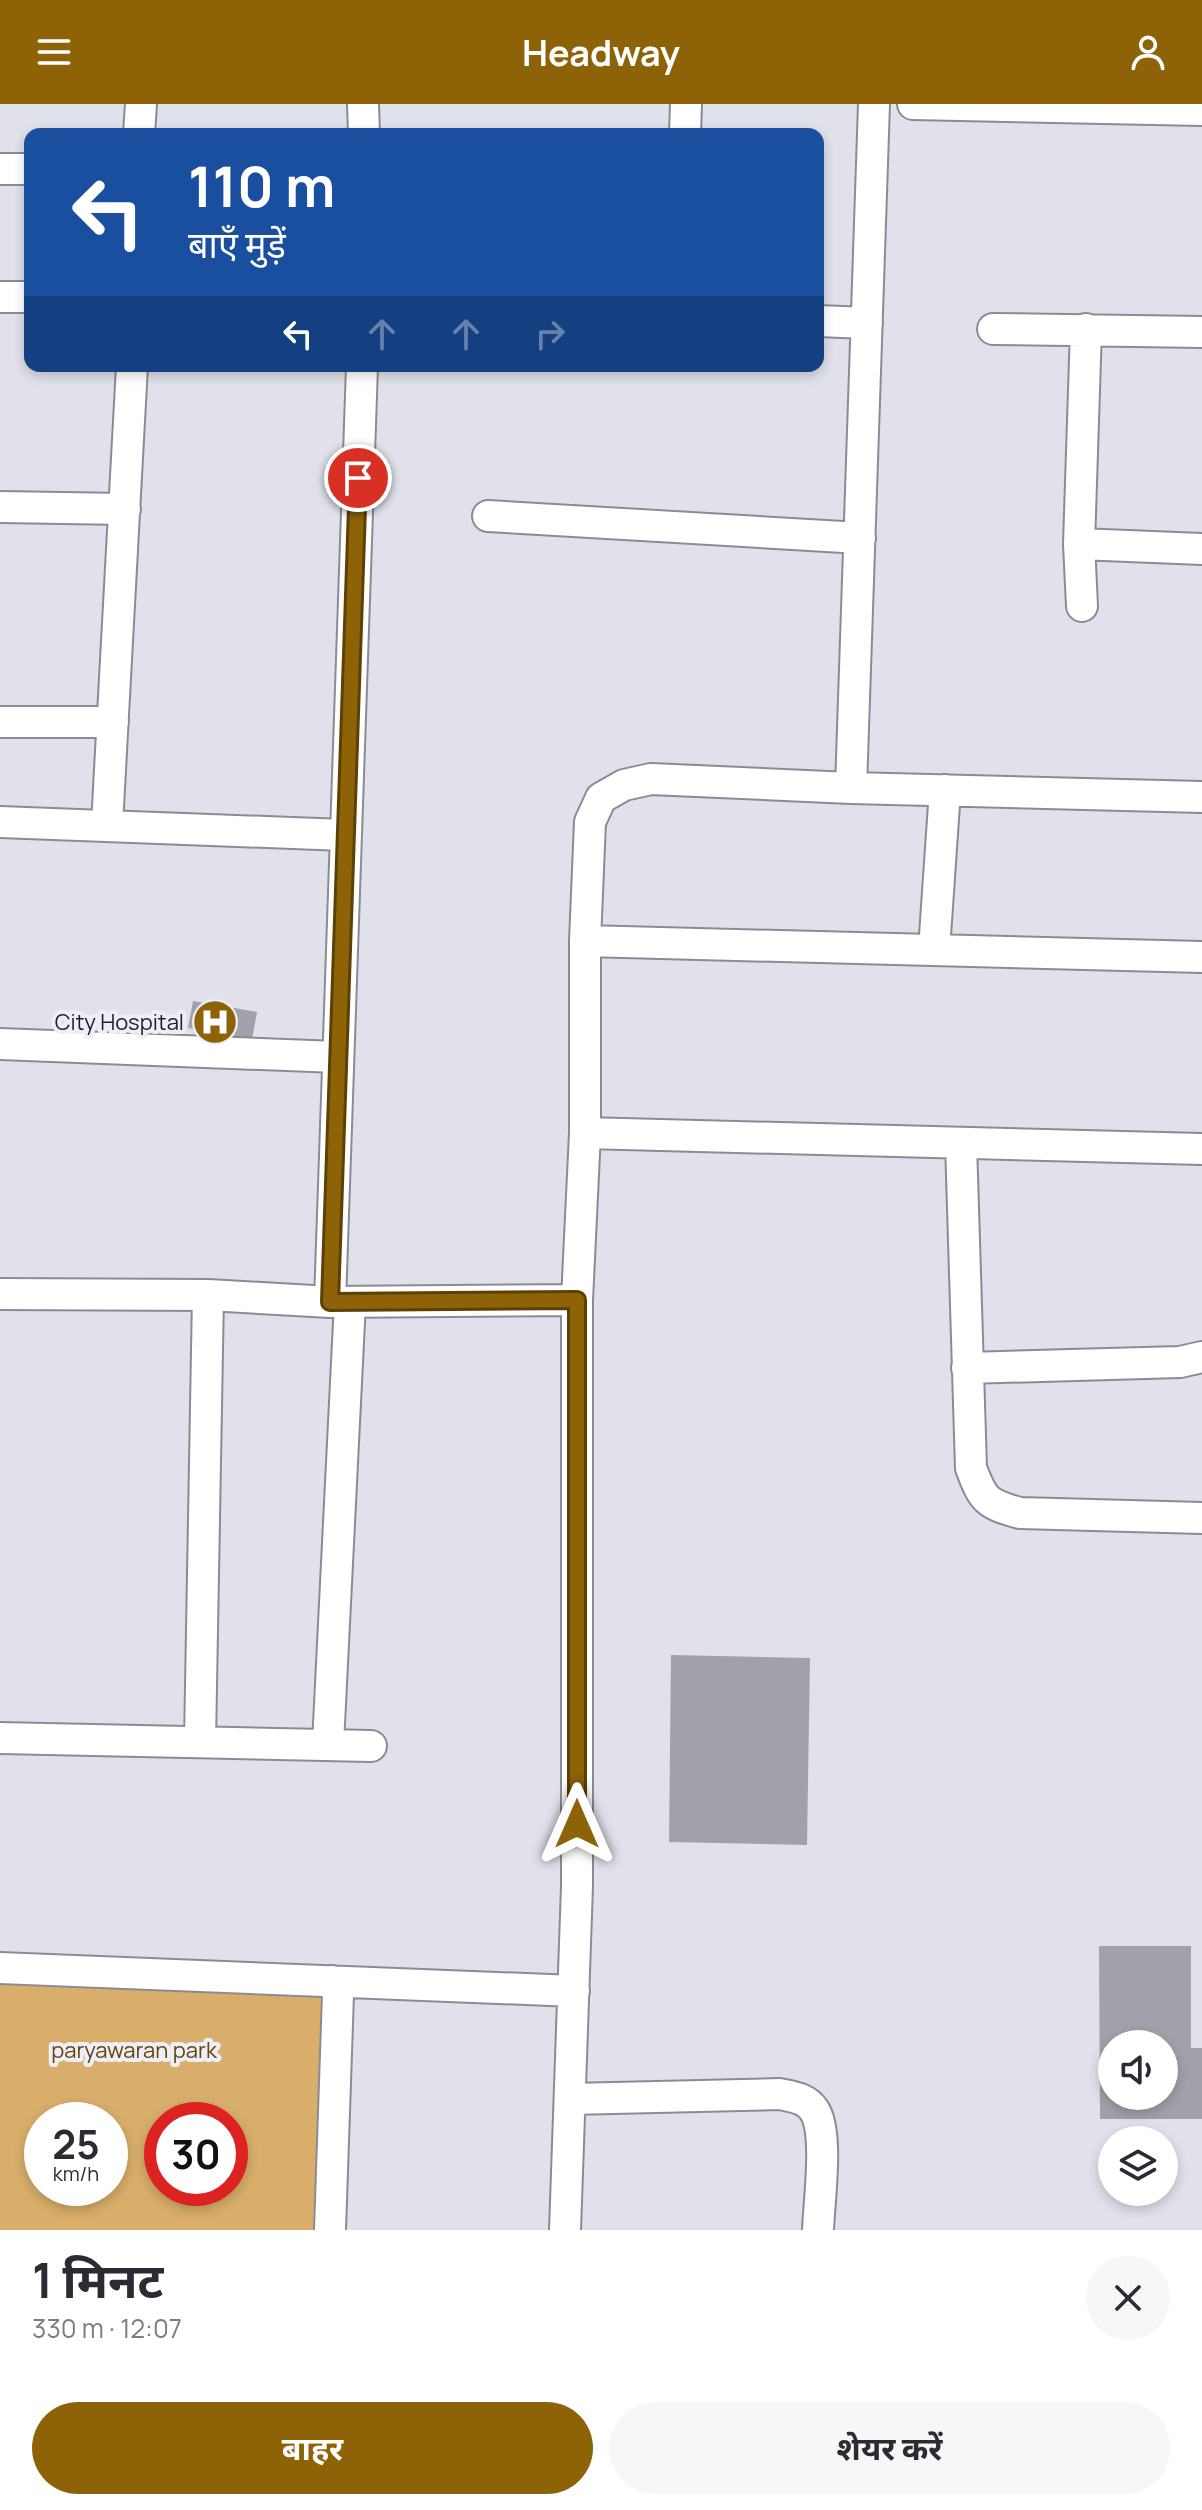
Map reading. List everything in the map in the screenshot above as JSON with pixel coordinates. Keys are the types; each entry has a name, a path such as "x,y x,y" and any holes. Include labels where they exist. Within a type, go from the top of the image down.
{"street":[{"path":"139,128 141,104"},
{"path":"363,104 364,128"},
{"path":"685,128 686,104"},
{"path":"851,788 874,104"},
{"path":"913,104 1202,110"},
{"path":"0,169 24,169"},
{"path":"0,297 24,297"},
{"path":"824,321 867,323"},
{"path":"993,329 1202,332"},
{"path":"1082,606 1079,544 1086,329"},
{"path":"107,825 132,372"},
{"path":"328,1744 340,1302 337,1057 362,372"},
{"path":"0,507 125,509"},
{"path":"488,516 860,538"},
{"path":"1079,544 1202,549"},
{"path":"0,722 113,722"},
{"path":"565,2230 577,1886 577,1300 585,1133 585,941 590,822 601,798 624,785 651,779 851,788 1202,797"},
{"path":"934,950 945,790"},
{"path":"0,822 344,835"},
{"path":"585,941 1202,957"},
{"path":"0,1044 337,1057"},
{"path":"585,1133 1202,1149"},
{"path":"961,1143 971,1468 980,1493 996,1506 1020,1513 1202,1518"},
{"path":"0,1294 208,1295 340,1302 577,1300"},
{"path":"200,1742 208,1295"},
{"path":"967,1368 1180,1362 1202,1357"},
{"path":"0,1738 371,1746"},
{"path":"0,1968 574,1991"},
{"path":"330,2230 338,1994 332,1981"},
{"path":"570,2099 780,2094 801,2098 814,2109 822,2131 818,2230"}],"green space":[{"name":"paryawaran park","path":"0,1971 326,1984 325,2230 0,2230"}],"building":[{"path":"193,1001 257,1012 252,1040 188,1028"},
{"path":"671,1655 810,1658 807,1845 669,1842"},
{"path":"1099,1946 1191,1946 1191,2048 1202,2048 1202,2119 1100,2119 1100,2110 1178,2110 1178,2030 1099,2030"}],"place":[{"name":"City Hospital","path":"215,1022"}],"route":[{"path":"358,478 330,1302 577,1300 577,1824"}]}
